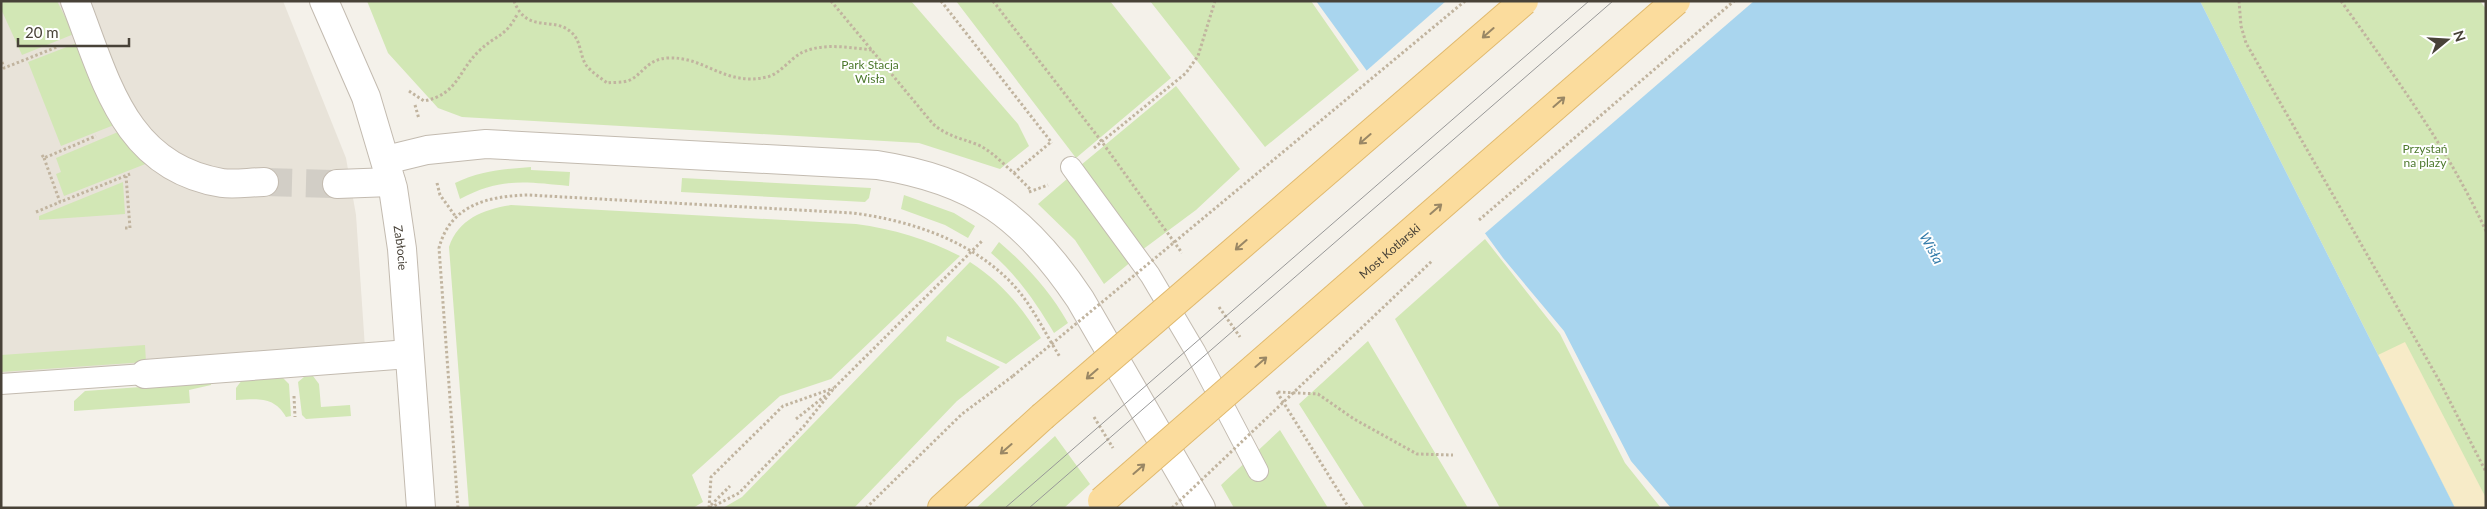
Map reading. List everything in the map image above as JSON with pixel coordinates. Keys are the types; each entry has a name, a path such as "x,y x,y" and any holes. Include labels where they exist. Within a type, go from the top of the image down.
{"main road":[{"path":"942,508 1042,417 1524,1"},
{"name":"Most Kotlarski","path":"1098,504 1676,1"}],"street":[{"path":"75,1 119,110 127,124 149,149 164,160 193,176 223,183 264,182"},
{"name":"Zabłocie","path":"324,1 366,97 388,171 402,249 421,508"},
{"path":"337,184 388,171 428,150 486,144 877,165 924,174 956,184 1005,214 1033,238 1063,273 1201,508"},
{"path":"145,374 409,354"}],"lane":[{"path":"1071,167 1150,275 1195,351 1258,470"},
{"path":"1,384 145,374"}],"path":[{"path":"514,1 518,13 530,20 566,28 573,33 586,65 607,83 630,80 646,66 667,58 689,59 722,75 740,80 769,77 801,53 823,47 873,50"},
{"path":"831,1 944,134 976,144 989,151 1031,190"},
{"path":"941,1 1071,167"},
{"path":"994,1 1184,255"},
{"path":"1100,143 1186,73 1198,56 1215,1"},
{"path":"866,508 962,414 1013,376 1465,1"},
{"path":"1474,225 1734,1"},
{"path":"2239,1 2241,26 2246,43 2425,357 2486,472"},
{"path":"2340,1 2430,127 2466,187 2486,230"},
{"path":"409,91 424,102 435,99 446,92 461,79 480,49 510,29 518,13"},
{"path":"2,62 4,68 88,35"},
{"path":"60,202 43,157 127,124"},
{"path":"1014,173 1051,142"},
{"path":"36,212 164,160"},
{"path":"125,228 130,228 126,176"},
{"path":"440,195 456,217"},
{"path":"458,508 439,248 448,225 456,217 479,203 494,198 528,195 853,213 883,217 913,225 940,235 993,266 1018,291 1063,363"},
{"path":"796,419 834,388 984,239"},
{"path":"1172,508 1437,257"},
{"path":"1217,303 1244,344"},
{"path":"1272,384 1349,508"},
{"path":"709,508 739,494 804,426 834,388"},
{"path":"709,508 711,477 783,406 834,388"},
{"path":"1277,392 1318,394 1354,419 1418,454 1453,455"},
{"path":"295,402 295,417"},
{"path":"1093,414 1118,457"},
{"path":"709,508 730,486"}],"shaded area":[{"path":"1,1 283,1 346,158 356,215 365,348 1,375"}],"green space":[{"path":"1,1 57,1 74,34 22,55 1,9"},
{"name":"Park Stacja Wisła","path":"367,1 911,1 1018,124 1029,146 1000,169 919,143 462,117 438,108 388,53"},
{"path":"956,1 1110,1 1171,78 1076,158"},
{"path":"1150,1 1311,1 1359,70 1265,147"},
{"name":"Przystań na plaży","path":"2200,1 2480,1 2486,9 2486,508 2455,508"},
{"path":"77,43 114,125 61,146 28,62"},
{"path":"1176,86 1240,169 1196,210 1142,250 1081,165"},
{"path":"118,132 133,151 148,163 64,196 56,174 61,172 56,158"},
{"path":"531,167 531,170 570,172 569,186 526,183 501,184 488,187 460,199 455,183 483,173"},
{"path":"682,178 871,188 869,198 865,202 681,192"},
{"path":"1067,179 1132,261 1104,284 1075,240 1038,204"},
{"path":"123,182 125,214 39,220 39,216"},
{"path":"904,195 954,213 975,226 968,238 945,225 901,209"},
{"path":"511,205 856,224 910,235 960,256 831,379 780,396 692,475 703,502 693,508 469,508 449,247 453,237 465,222 491,209"},
{"path":"1485,239 1560,334 1625,463 1661,508 1500,508 1395,319"},
{"path":"999,242 1037,280 1054,300 1068,323 1054,333 1026,290 991,253"},
{"path":"970,262 992,278 1010,296 1041,338 1006,364 947,336 946,341 1000,367 957,401 854,508 723,508 742,497"},
{"path":"1368,341 1468,508 1365,508 1299,404"},
{"path":"145,345 146,362 1,372 1,355"},
{"path":"313,376 319,384 321,407 350,405 351,416 306,419 302,415 298,382 304,377"},
{"path":"283,378 289,384 291,416 286,417 276,405 265,400 236,400 236,388 242,380"},
{"path":"211,382 211,385 189,390 190,403 74,411 74,401 85,391"},
{"path":"1280,430 1328,508 1234,508 1221,485"},
{"path":"1055,436 1090,484 1064,508 976,508"}],"sand":[{"path":"2405,342 2486,498 2486,508 2455,508 2378,355"}],"water":[{"name":"Wisła","path":"1316,1 2200,1 2455,508 1671,508 1631,461 1564,331 1503,258"}],"pier":[{"path":"1446,1 1754,1 1483,235 1365,72"}],"tunnel":[{"path":"264,182 337,184"}],"tram line":[{"path":"1005,508 1589,1"},
{"path":"1029,508 1613,1"}]}
